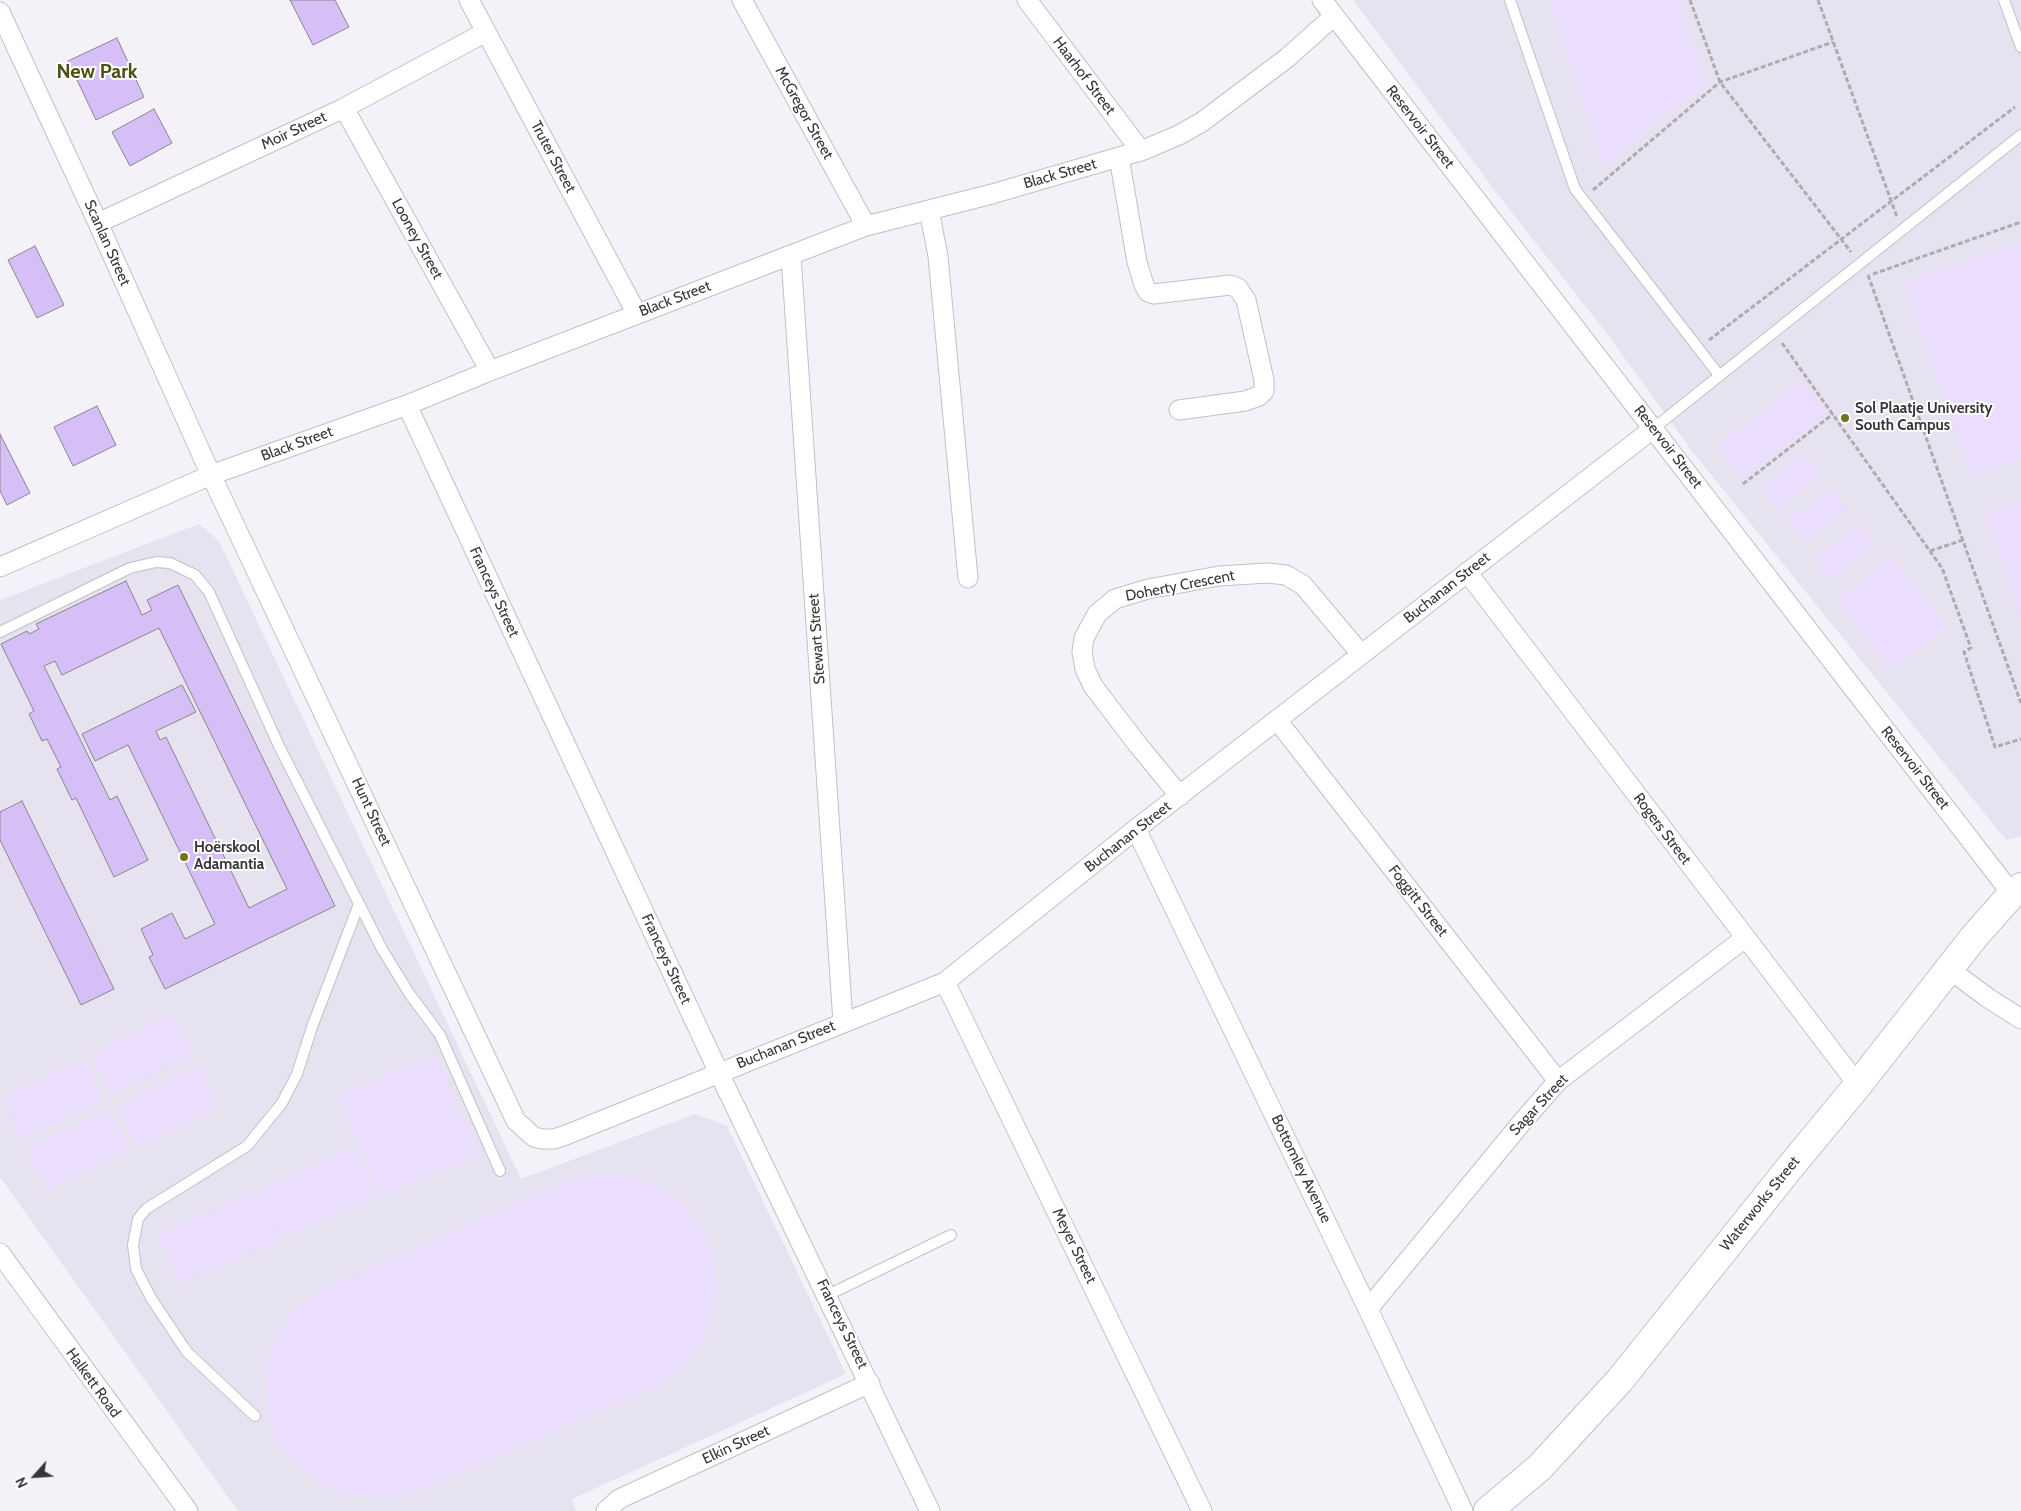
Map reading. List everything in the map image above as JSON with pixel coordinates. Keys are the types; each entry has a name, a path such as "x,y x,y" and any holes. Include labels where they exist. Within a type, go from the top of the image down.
{"street":[{"name":"Truter Street","path":"469,0 637,314"},
{"name":"McGregor Street","path":"742,0 866,226"},
{"name":"Haarhof Street","path":"1027,0 1141,151"},
{"name":"Reservoir Street","path":"1322,0 2016,891"},
{"name":"Scanlan Street","path":"0,12 211,474"},
{"name":"Black Street","path":"0,567 211,474 407,405 490,371 866,226 1141,151 1179,135 1202,122 1287,58 1334,16"},
{"name":"Moir Street","path":"98,223 344,108 486,32"},
{"name":"Looney Street","path":"344,108 490,371"},
{"path":"1119,158 1138,262 1144,285 1148,292 1154,294 1230,285 1238,288 1246,300 1264,380 1264,391 1259,396 1245,401 1179,410"},
{"path":"929,210 938,256 968,578"},
{"name":"Stewart Street","path":"791,256 843,1022"},
{"name":"Franceys Street","path":"407,405 720,1073 930,1511"},
{"name":"Buchanan Street","path":"542,1139 554,1139 566,1135 945,982 1136,829 1654,428"},
{"name":"Hunt Street","path":"211,474 516,1121 534,1137 542,1139"},
{"name":"Rogers Street","path":"1467,572 1858,1085"},
{"name":"Doherty Crescent","path":"1180,796 1099,693 1086,669 1082,652 1084,638 1097,614 1115,599 1148,589 1219,576 1268,573 1286,575 1303,585 1362,654"},
{"name":"Foggitt Street","path":"1277,720 1558,1081"},
{"name":"Bottomley Avenue","path":"1136,829 1463,1511"},
{"name":"Waterworks Street","path":"1488,1511 1540,1467 1620,1380 1785,1173 1858,1085 1974,937 2016,891"},
{"name":"Sagar Street","path":"1368,1310 1517,1128 1558,1081 1746,938"},
{"path":"1949,969 1988,998 2021,1019"},
{"name":"Meyer Street","path":"945,982 1202,1511"},
{"name":"Halkett Road","path":"0,1253 188,1511"},
{"name":"Elkin Street","path":"606,1511 619,1499 870,1383"}],"lane":[{"path":"1510,0 1575,189 1719,375"},
{"path":"2004,0 2021,47"},
{"path":"1654,428 2021,135"},
{"path":"0,632 130,568 156,562 170,563 195,575 209,592 279,746 386,956 409,993 440,1035 500,1171"},
{"path":"255,1416 187,1352 150,1298 136,1268 133,1245 138,1219 146,1209 247,1146 282,1103 297,1074 360,904"},
{"path":"828,1295 951,1235"}],"path":[{"path":"1690,0 1720,82 1852,254"},
{"path":"1818,0 1902,229"},
{"path":"1583,199 1720,82 1833,42"},
{"path":"1698,348 2014,107"},
{"path":"1860,278 2021,222"},
{"path":"1863,268 1869,275 2021,703"},
{"path":"1774,331 1942,568 1971,648 1964,652 1995,747 2021,738"},
{"path":"1743,484 1833,414"},
{"path":"1930,551 1963,540"}],"shaded area":[{"name":"Sol Plaatje University South Campus","path":"1353,0 2021,0 2021,837 2006,840 1692,451 1608,335 1499,196"},
{"path":"1550,0 1678,0 1706,82 1604,166"},
{"path":"2021,242 2021,458 1972,476 1904,283"},
{"path":"1803,381 1827,413 1743,478 1718,445"},
{"path":"1804,454 1820,476 1777,509 1760,487"},
{"path":"1831,489 1847,510 1804,543 1788,521"},
{"path":"2021,502 2021,617 1985,514"},
{"name":"Hoërskool Adamantia","path":"199,524 219,541 521,1179 695,1114 727,1126 846,1374 572,1499 576,1511 238,1511 0,1177 0,600"},
{"path":"1859,525 1875,546 1831,579 1815,558"},
{"path":"1892,557 1947,626 1891,669 1837,600"},
{"path":"173,1014 193,1055 111,1095 91,1054"},
{"path":"436,1054 457,1104 360,1146 338,1096"},
{"path":"84,1059 103,1099 22,1139 2,1098"},
{"path":"199,1066 219,1106 137,1147 117,1107"},
{"path":"458,1105 479,1154 381,1197 360,1147"},
{"path":"110,1110 129,1150 48,1190 28,1149"},
{"path":"356,1147 378,1197 279,1239 258,1190"},
{"path":"597,1175 619,1175 643,1180 666,1192 685,1205 699,1224 711,1251 716,1269 717,1292 712,1318 702,1340 690,1358 676,1372 656,1386 427,1488 400,1496 384,1497 347,1493 329,1486 298,1466 274,1432 268,1414 266,1373 276,1340 286,1322 299,1306 320,1291 564,1182"},
{"path":"256,1192 278,1242 180,1284 158,1234"}],"building":[{"path":"290,0 335,0 349,27 313,45"},
{"path":"117,38 144,97 96,120 68,61"},
{"path":"154,109 172,143 130,166 112,132"},
{"path":"35,246 64,305 37,318 8,260"},
{"path":"97,406 116,445 73,466 54,427"},
{"path":"0,434 30,493 7,505 0,491"},
{"path":"126,581 142,615 152,610 147,600 178,585 335,906 165,989 149,957 153,955 141,929 172,913 185,939 215,924 128,745 95,761 82,734 182,685 196,712 156,731 160,740 166,737 249,908 287,889 159,628 62,675 55,661 44,666 110,800 117,796 148,860 114,877 76,798 72,800 57,769 61,767 47,739 42,741 29,714 34,711 1,644 27,631 29,634 39,629 36,624"},
{"path":"22,801 114,989 81,1005 0,840 0,812"}],"place":[{"name":"Sol Plaatje University South Campus","path":"1845,418"},
{"name":"Hoërskool Adamantia","path":"184,857"}],"district":[{"name":"New Park","path":"97,72"}]}
